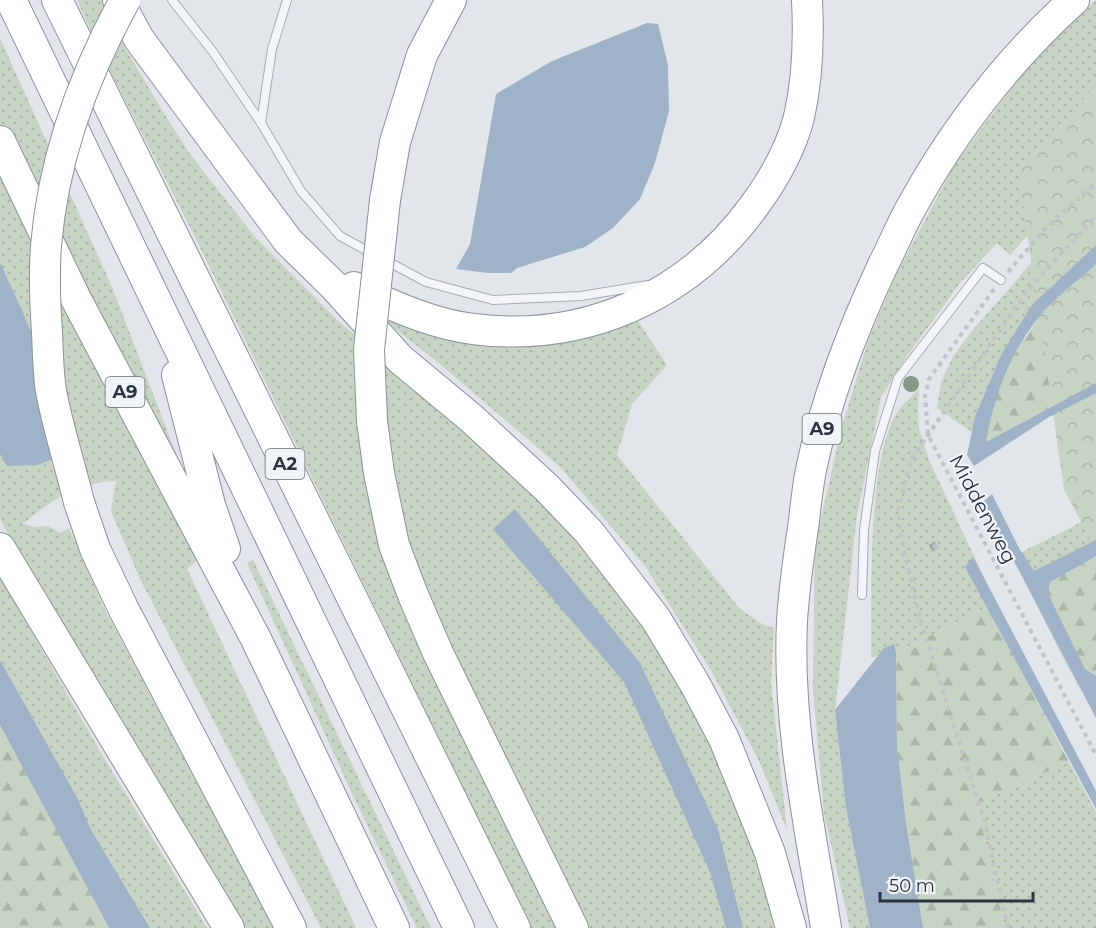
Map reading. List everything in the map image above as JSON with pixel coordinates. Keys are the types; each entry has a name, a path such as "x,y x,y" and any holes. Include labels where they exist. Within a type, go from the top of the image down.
{"highway":[{"name":"A2","path":"10,0 459,928"},
{"name":"A2","path":"57,0 515,928"},
{"path":"118,0 139,39 288,241 333,285 400,358 471,418 547,488 589,532 657,619 724,739 770,853 791,928"},
{"path":"124,0 102,42 78,102 52,198 46,246 45,304 51,390 79,502 95,549 124,610 291,928"},
{"path":"451,0 422,56 395,142 369,350 372,421 379,473 394,545 413,595 438,653 573,928"},
{"path":"288,241 335,278 371,296 399,309 472,329 522,331 593,322 627,309 684,279 722,245 747,217 768,187 798,120 806,81 809,39 807,0"},
{"name":"A9","path":"826,928 810,838 794,720 792,671 792,621 811,466 834,386 860,315 912,206 954,138 997,80 1050,22 1074,0"},
{"name":"A9","path":"0,141 76,299 256,639 394,928"},
{"name":"A2","path":"161,314 210,505 256,639"},
{"path":"0,548 230,928"}],"lane":[{"path":"172,0 213,52 261,123 301,191 340,236 426,282 493,300 581,296 684,279"},
{"path":"261,123 272,49 287,0"},
{"path":"862,595 864,530 876,451 898,378 983,268 1001,280"}],"path":[{"name":"Middenweg","path":"1096,183 1050,223 1001,280 929,379 925,396 928,435 1096,755"},
{"path":"1008,928 984,820 921,622 902,542 898,510 911,460 1026,292 1096,216"}],"green space":[{"path":"77,0 105,0 125,48 162,110 190,154 255,237 337,320 425,392 520,478 590,552 649,633 720,757 751,836 774,928 531,928 193,233 101,53"},
{"path":"1096,0 1096,159 1010,255 997,243 960,283 907,356 881,397 857,515 835,710 846,808 870,928 850,928 824,813 813,689 815,546 841,430 868,341 897,273 954,166 1013,86 1072,20"},
{"path":"0,38 112,287 212,547 187,569 356,928 321,928 140,579 111,511 116,481 89,485 66,494 44,507 23,524 35,527 48,526 61,533 69,528 105,610 274,928 246,928 219,880 57,624 0,519"},
{"path":"1096,85 1096,551 1064,489 1018,170"},
{"path":"1066,223 986,442 937,408 941,382 954,355 972,331"},
{"path":"1082,277 1096,383 986,442 993,403 1012,358 1039,317"},
{"path":"634,315 667,365 632,404 617,455 739,608 762,624 774,628 771,682 787,830 759,761 712,672 645,566 560,467 440,364 379,316 421,332 486,344"},
{"path":"919,389 919,429 929,460 988,586 988,607 896,653 871,657 873,528 881,458 889,429 900,408"},
{"path":"1096,515 1096,556 1028,586 1014,556"},
{"path":"1096,556 1096,681 1081,690 1028,586"},
{"path":"253,560 431,928 417,928 350,789 247,563"},
{"path":"0,577 101,753 207,928 150,928 90,828 78,799 0,660"},
{"path":"988,607 1069,762 977,804 1005,928 923,928 906,823 897,746 896,653"},
{"path":"0,725 109,928 0,928"},
{"path":"1069,762 1096,812 1096,928 1005,928 977,804"}],"water":[{"path":"647,23 658,24 668,65 669,111 655,163 640,199 613,228 585,247 517,268 511,273 456,269 470,244 496,94 552,61"},
{"path":"1096,245 1096,264 1044,311 1011,361 993,408 986,442 1096,383 1096,393 1049,417 974,466 967,455 975,417 1001,355 1032,305"},
{"path":"0,263 74,437 72,450 38,465 7,466 0,454"},
{"path":"992,494 1019,548 1034,571 1096,540 1096,556 1050,582 1048,594 1085,669 1096,676 1096,718 983,502"},
{"path":"515,509 640,663 718,829 743,928 726,928 710,872 624,682 493,529"},
{"path":"973,557 1096,791 1096,809 965,567"},
{"path":"894,644 897,746 906,823 923,928 870,928 846,808 835,710 884,648"},
{"path":"0,660 78,799 90,828 150,928 109,928 0,725"}],"building":[{"path":"935,541 939,548 932,552 929,545"}]}
